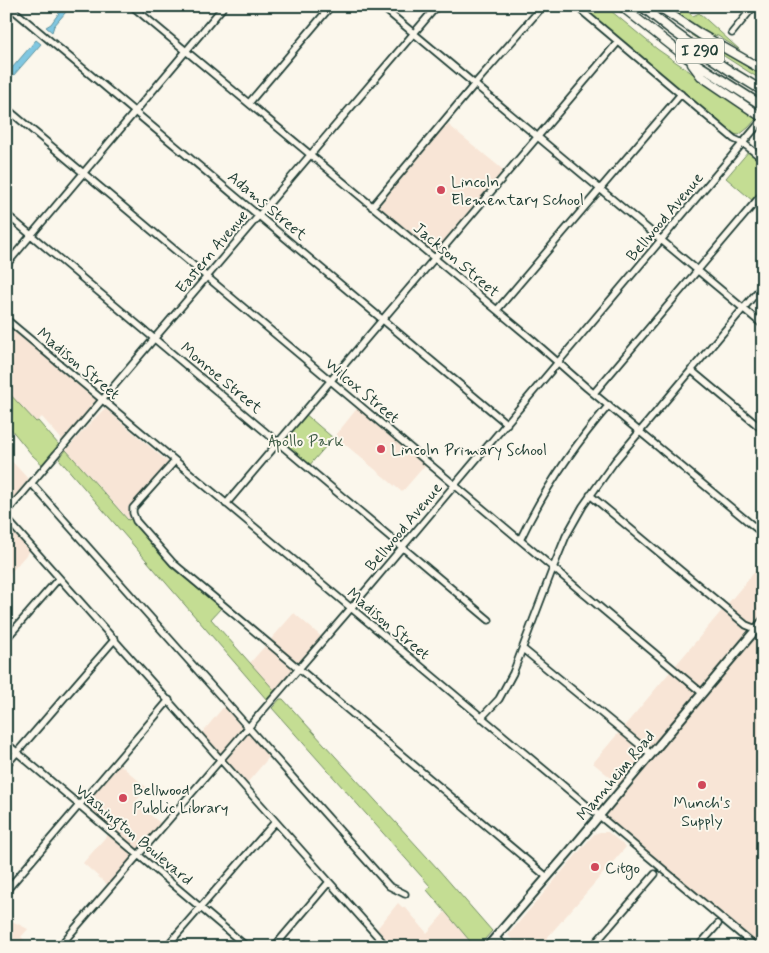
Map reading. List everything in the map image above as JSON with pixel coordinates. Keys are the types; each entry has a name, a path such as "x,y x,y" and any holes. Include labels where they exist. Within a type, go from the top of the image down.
{"highway":[{"name":"I 290","path":"621,6 686,57 763,106"},
{"name":"I 290","path":"642,6 709,58 763,91"},
{"path":"658,6 700,34 763,70"},
{"path":"686,57 701,76 763,118"}],"main road":[{"name":"Mannheim Road","path":"487,947 763,621"}],"street":[{"name":"Jackson Street","path":"132,6 763,534"},
{"path":"6,265 224,6"},
{"path":"249,103 331,6"},
{"path":"381,6 763,325"},
{"name":"Eastern Avenue","path":"6,513 156,339 437,6"},
{"path":"372,206 543,6"},
{"path":"576,6 734,138 763,159"},
{"path":"732,33 754,6"},
{"path":"6,14 12,7"},
{"name":"Adams Street","path":"12,7 134,112 507,424"},
{"path":"226,504 618,42"},
{"path":"497,310 681,94"},
{"name":"Wilcox Street","path":"6,108 702,693"},
{"name":"Bellwood Avenue","path":"59,947 299,669 763,118"},
{"path":"594,393 763,193"},
{"name":"Monroe Street","path":"6,214 490,620"},
{"path":"482,718 506,688 566,536 590,495 639,431 763,285"},
{"name":"Madison Street","path":"6,319 756,947"},
{"path":"691,370 763,430"},
{"path":"520,540 560,467 609,405"},
{"path":"175,461 133,508 136,521 173,563 548,877"},
{"path":"32,484 389,886 405,894"},
{"path":"590,495 746,625 756,629"},
{"path":"6,518 169,700 384,946"},
{"path":"6,639 59,578"},
{"path":"6,765 115,639"},
{"path":"523,649 651,754"},
{"path":"6,891 169,700"},
{"name":"Washington Boulevard","path":"6,743 247,947"},
{"path":"166,947 275,822"},
{"path":"592,947 655,874"},
{"path":"274,947 329,882"},
{"path":"698,947 718,924"},
{"path":"495,938 506,947"}],"shaded area":[{"name":"Lincoln Elementary School","path":"445,122 507,173 436,257 375,206"},
{"path":"6,321 101,401 64,442 42,417 36,422 6,390"},
{"name":"Lincoln Primary School","path":"359,406 427,463 402,492 335,436"},
{"path":"106,409 170,464 130,514 131,519 129,520 66,450 92,421"},
{"path":"6,455 31,482 6,511"},
{"path":"6,519 32,548 6,578"},
{"path":"763,562 763,617 622,787 593,763"},
{"path":"294,613 323,638 275,691 250,663"},
{"path":"763,627 763,947 760,947 603,817"},
{"path":"226,704 271,755 246,784 201,734"},
{"path":"116,761 147,788 135,803 163,825 138,854 80,804"},
{"path":"110,832 137,855 110,887 83,863"},
{"path":"608,832 626,847 539,947 519,947 508,935 594,834"},
{"path":"398,903 405,907 427,933 445,912 475,947 390,947 376,930"},
{"path":"6,918 28,929 21,937 33,947 6,947"}],"green space":[{"path":"580,6 605,6 657,49 757,118 739,135 734,134"},
{"path":"666,6 680,6 693,16 699,13 740,50 718,36 712,35"},
{"path":"691,35 763,76 763,81"},
{"path":"749,151 763,162 763,190 753,201 726,178"},
{"path":"6,390 36,422 38,421 59,445 44,466 32,455 6,423"},
{"name":"Apollo Park","path":"304,413 333,438 308,467 280,442"},
{"path":"66,450 128,520 131,519 172,568 221,608 211,619 275,691 267,700 59,459"},
{"path":"280,699 283,699 492,931 478,947 475,947 427,890 430,886 272,708"}],"water":[{"path":"64,6 71,6 54,26 52,32 46,27 51,24"},
{"path":"36,40 41,44 6,84 6,75"}],"place":[{"name":"Lincoln Elementary School","path":"441,190"},
{"name":"Lincoln Primary School","path":"381,449"},
{"name":"Munch's Supply","path":"702,785"},
{"name":"Bellwood Public Library","path":"123,798"},
{"name":"Citgo","path":"595,867"}]}
